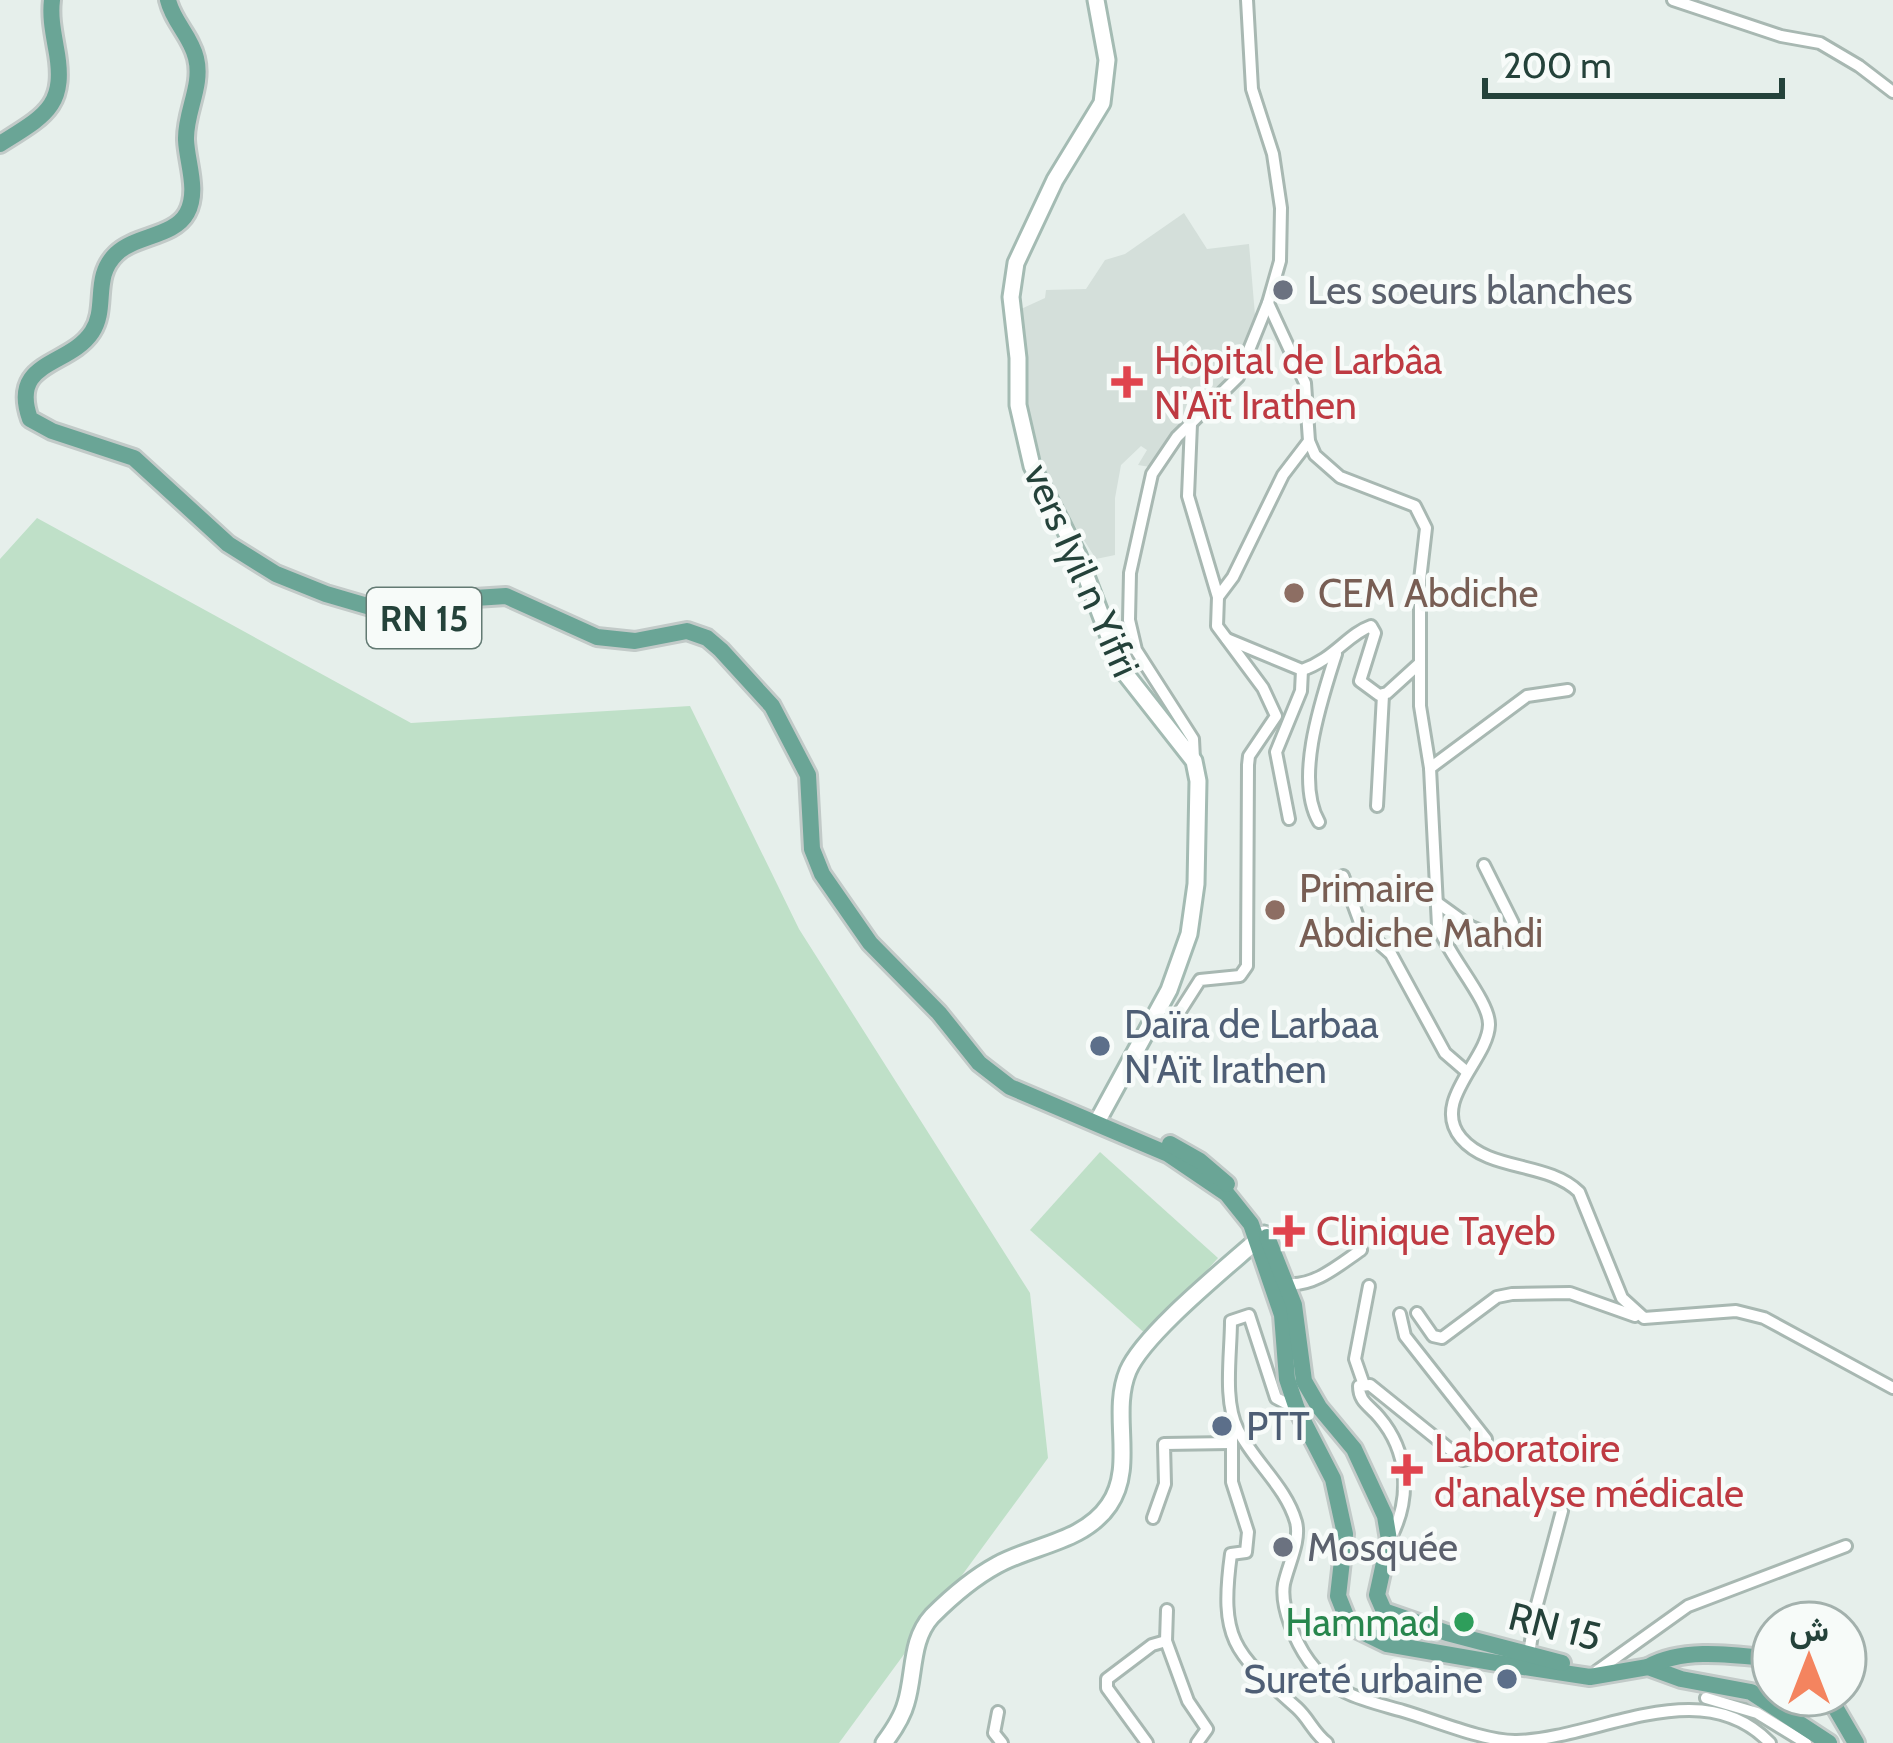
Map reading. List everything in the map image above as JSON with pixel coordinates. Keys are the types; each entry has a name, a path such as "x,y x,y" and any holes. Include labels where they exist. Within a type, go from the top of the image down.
{"main road":[{"path":"0,144 35,122 58,95 61,75 52,0"},
{"name":"RN 15","path":"168,0 198,64 186,130 192,177 189,210 176,225 131,243 110,260 100,283 96,326 28,382 30,419 134,458 229,544 277,574 326,594 428,619 453,612 475,598 506,596 597,637 635,641 687,631 707,638 772,706 808,775 816,862 870,943 993,1075 1046,1104 1159,1149 1227,1194 1262,1236 1294,1305 1304,1381 1318,1407 1354,1449 1385,1516 1389,1540 1377,1594 1384,1611 1604,1671 1648,1667 1664,1658 1749,1658"},
{"name":"vers Iγil n Yifri","path":"1096,0 1107,60 1102,103 1054,180 1016,263 1011,297 1018,405 1032,466 1078,555 1121,668 1194,761"},
{"path":"1101,1124 1169,990 1189,934 1196,884 1194,761"},
{"path":"884,1743 905,1708 918,1641 932,1617 986,1572 1070,1537 1107,1508 1122,1472 1121,1414 1128,1371 1200,1291 1262,1236"},
{"name":"RN 15","path":"1262,1236 1282,1315 1287,1379 1333,1478 1345,1534 1338,1596 1350,1626 1374,1641 1401,1647 1590,1677 1604,1671"},
{"name":"RN 15","path":"1648,1667 1681,1679 1751,1692 1820,1742"},
{"path":"1840,1719 1856,1743"},
{"path":"1820,1742 1839,1733 1842,1722"}],"street":[{"path":"1194,761 1193,739 1136,650 1129,620 1130,573 1152,474 1165,453 1238,377 1280,261 1282,208 1274,154 1252,89 1247,0"},
{"path":"1672,0 1781,36 1820,43 1893,92"},
{"path":"1268,303 1305,383 1309,441 1324,466 1340,477 1415,506 1422,515 1426,538 1420,580 1420,706 1430,767 1436,902 1446,950 1488,1010 1490,1028 1485,1045 1457,1089 1454,1118 1458,1135 1472,1147 1510,1164 1567,1179 1579,1192 1622,1298 1644,1318"},
{"path":"1149,1030 1177,1016 1200,980 1240,976 1250,951 1249,756 1276,716 1264,688 1217,626 1218,597 1188,496 1191,424"},
{"path":"1218,597 1233,577 1283,476 1309,441"},
{"path":"1224,638 1302,670 1336,654 1362,629 1373,628 1360,681 1383,695"},
{"path":"1319,822 1310,796 1313,736 1336,654"},
{"path":"1377,806 1383,695 1420,663"},
{"path":"1289,818 1276,752 1300,692 1302,670"},
{"path":"1430,767 1527,696 1568,690"},
{"path":"1484,865 1513,923"},
{"path":"1343,876 1362,928 1391,954 1445,1053 1467,1072"},
{"path":"1436,902 1471,926 1505,941"},
{"path":"1287,1284 1300,1286 1361,1250"},
{"path":"1364,1385 1355,1359 1370,1286"},
{"path":"1417,1312 1433,1336 1442,1338 1497,1297 1512,1294 1570,1293 1644,1318 1736,1312 1764,1318 1893,1388"},
{"path":"1389,1540 1407,1494 1398,1448 1381,1418 1357,1392 1370,1385 1457,1457 1471,1460 1480,1456 1486,1438 1405,1336 1400,1314"},
{"path":"1297,1409 1276,1398 1250,1315 1231,1322 1232,1482 1248,1532 1246,1552 1231,1554 1226,1587 1230,1630 1260,1679 1302,1712 1312,1731 1327,1743"},
{"path":"1232,1416 1238,1432 1288,1500 1298,1529 1282,1590 1288,1616 1308,1660 1338,1692 1511,1742 1685,1709 1749,1718"},
{"path":"1153,1518 1165,1484 1164,1444 1230,1443"},
{"path":"1528,1654 1562,1511"},
{"path":"1604,1671 1688,1606 1846,1546"},
{"path":"1167,1610 1166,1641 1188,1701 1206,1724 1197,1743"},
{"path":"1144,1742 1108,1688 1107,1679 1152,1645 1166,1641"},
{"path":"1706,1698 1749,1716"},
{"path":"998,1712 994,1733 1002,1743"},
{"path":"1755,1719 1820,1742"},
{"path":"1755,1719 1769,1743"}],"shaded area":[{"name":"Hôpital de Larbâa N'Aït Irathen","path":"1184,213 1207,249 1249,244 1256,327 1239,368 1197,416 1177,426 1150,467 1138,465 1147,450 1141,446 1121,465 1115,498 1115,555 1096,559 1042,474 1026,424 1026,338 1021,309 1045,298 1046,290 1086,289 1105,260 1125,254"}],"green space":[{"path":"37,518 411,723 690,706 799,929 1030,1293 1048,1458 839,1743 0,1743 0,559"},
{"path":"1100,1152 1218,1258 1148,1336 1030,1230"}],"place":[{"name":"Les soeurs blanches","path":"1283,290"},
{"name":"Hôpital de Larbâa N'Aït Irathen","path":"1127,382"},
{"name":"CEM Abdiche","path":"1294,593"},
{"name":"Primaire Abdiche Mahdi","path":"1275,910"},
{"name":"Daïra de Larbaa N'Aït Irathen","path":"1100,1046"},
{"name":"Clinique Tayeb","path":"1289,1231"},
{"name":"PTT","path":"1222,1426"},
{"name":"Laboratoire d'analyse médicale","path":"1407,1470"},
{"name":"Mosquée","path":"1283,1547"},
{"name":"Hammad","path":"1464,1622"},
{"name":"Sureté urbaine","path":"1507,1679"}]}
